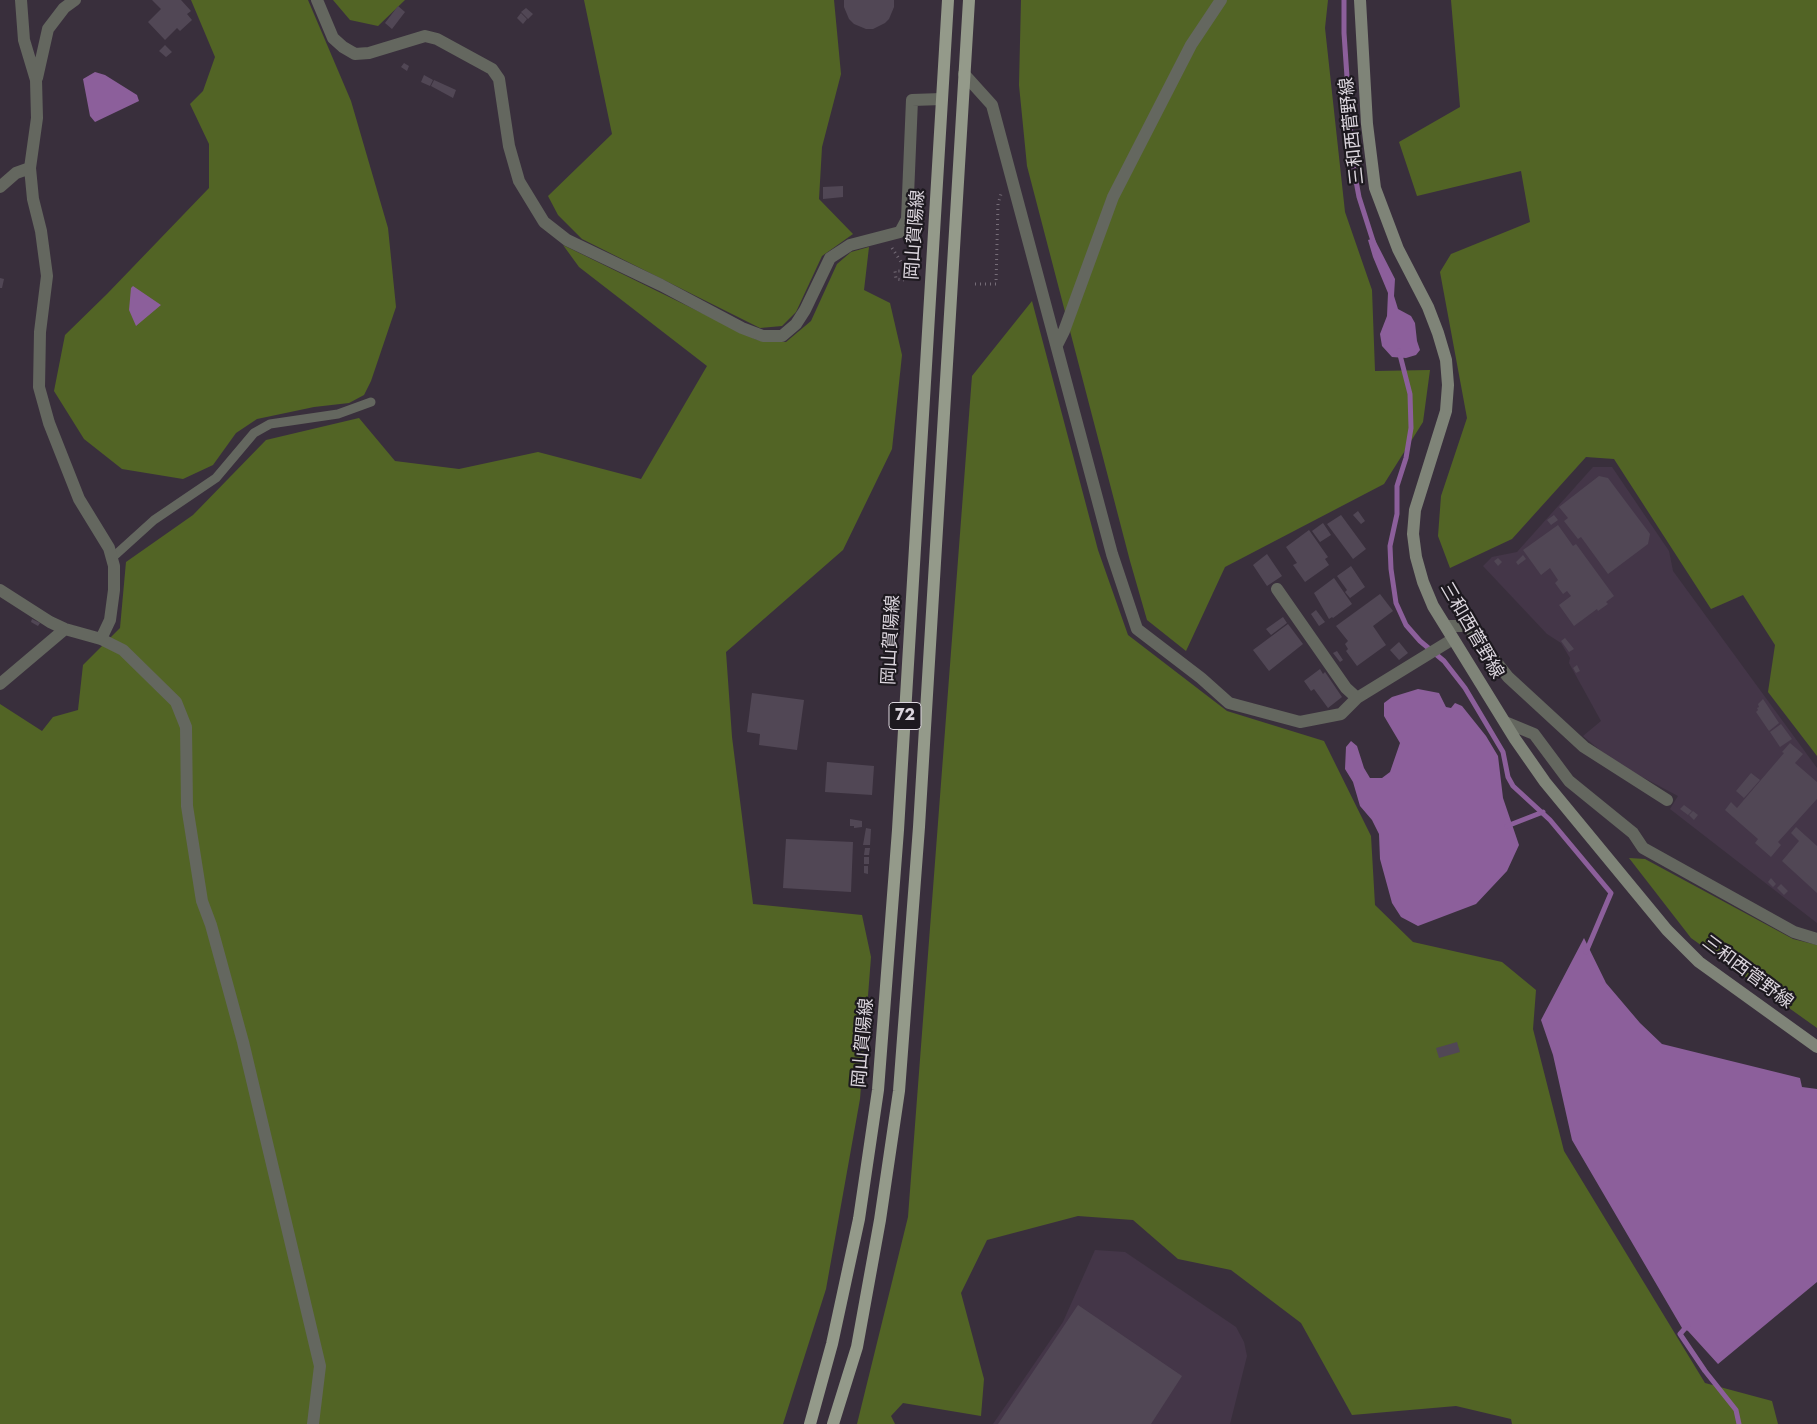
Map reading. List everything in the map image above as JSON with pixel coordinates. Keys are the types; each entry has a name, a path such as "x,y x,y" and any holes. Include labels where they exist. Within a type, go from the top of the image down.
{"main road":[{"name":"岡山賀陽線","path":"810,1424 832,1344 859,1219 878,1090 898,830 948,0"},
{"name":"72","path":"833,1424 856,1348 880,1220 899,1091 919,827 969,0"},
{"name":"三和西菅野線","path":"1360,0 1367,124 1375,188 1398,249 1428,307 1446,360 1448,385 1446,411 1415,510 1413,534 1416,557 1423,582 1433,606 1505,722 1545,782 1667,930 1699,962 1817,1046"}],"street":[{"path":"20,0 24,40 36,80"},
{"path":"75,0 64,8 48,29 36,80 37,118 30,168 33,199 41,231 47,276 40,332 39,387 49,424 79,499 109,548 112,558 114,590 110,620 102,639"},
{"path":"317,0 333,38 342,47 355,54 369,53 425,36 437,39 492,69 499,78 509,146 519,181 544,222 567,240 661,285 742,328 763,336 782,336 796,324 805,310 830,258 850,245 900,232 907,219 912,100 942,99"},
{"path":"1057,345 1064,331 1113,197 1191,45 1221,0"},
{"path":"964,74 992,105 1112,554 1137,629 1201,678 1229,704 1300,722 1341,714 1357,698 1453,640"},
{"path":"0,186 16,173 30,168"},
{"path":"1277,589 1346,688 1357,698"},
{"path":"0,590 50,622 65,629 102,639 123,650 176,702 186,727 187,806 202,901 211,924 243,1042 320,1366 313,1424"},
{"path":"1446,626 1468,626 1508,677 1584,746 1667,800"},
{"path":"0,684 65,629"},
{"path":"1505,722 1534,734 1569,782 1633,833 1643,848 1794,932 1817,939"}],"lane":[{"path":"112,558 154,520 216,478 254,433 270,424 338,414 372,402"}],"path":[{"path":"975,284 996,284 998,204 1010,169"},
{"path":"890,236 890,245 907,271 895,271 896,279 904,280"}],"shaded area":[{"path":"95,72 105,75 137,95 139,101 95,122 90,116 83,79"},
{"path":"1374,238 1395,279 1394,296 1398,309 1411,316 1415,323 1420,350 1416,355 1406,358 1392,357 1382,346 1380,334 1387,316 1388,293 1368,240"},
{"path":"133,286 161,305 136,326 129,310 131,288"},
{"path":"1593,467 1612,467 1669,551 1673,571 1817,768 1817,923 1670,809 1678,796 1614,762 1583,736 1601,721 1569,663 1570,658 1561,643 1547,634 1483,566 1492,557 1517,552"},
{"path":"1418,689 1439,693 1446,707 1451,708 1455,703 1462,706 1486,736 1498,756 1503,798 1519,845 1507,871 1476,904 1418,926 1401,917 1392,903 1380,859 1379,834 1372,820 1360,806 1353,782 1345,769 1346,747 1351,741 1357,746 1364,768 1370,778 1382,778 1390,772 1400,743 1384,716 1384,703 1392,697"},
{"path":"1584,938 1606,983 1640,1023 1662,1044 1800,1078 1802,1087 1817,1089 1817,1282 1718,1364 1688,1331 1682,1328 1572,1140 1553,1055 1541,1020"},
{"path":"1095,1250 1125,1252 1236,1327 1244,1342 1247,1356 1230,1424 993,1424 1063,1322"}],"green space":[{"path":"191,0 308,0 351,101 388,228 396,307 371,381 364,395 349,403 314,407 257,419 236,433 213,465 183,479 122,469 84,439 54,391 65,335 209,188 209,144 190,104 203,91 215,57"},
{"path":"333,0 405,0 378,26 350,20"},
{"path":"584,0 834,0 841,74 822,147 819,199 853,234 822,256 796,312 782,326 760,328 582,239 558,215 548,196 612,134"},
{"path":"1021,0 1328,0 1325,28 1345,212 1372,290 1375,371 1430,370 1423,422 1384,484 1225,567 1186,651 1147,620 1027,166 1019,85"},
{"path":"1451,0 1817,0 1817,756 1768,692 1775,645 1743,595 1711,609 1614,459 1586,457 1512,539 1450,568 1438,536 1441,496 1467,418 1440,272 1451,254 1530,222 1521,171 1417,196 1399,142 1460,107"},
{"path":"563,245 757,340 786,342 811,321 837,264 851,252 869,247 864,290 890,303 902,355 892,449 843,550 726,652 732,737 753,904 862,915 871,957 860,1099 826,1289 783,1424 0,1424 0,704 42,731 53,717 78,710 83,665 120,628 126,562 193,515 266,440 359,418 395,461 459,469 538,452 641,479 707,366 579,267"},
{"path":"1032,301 1098,550 1128,635 1227,711 1324,741 1371,836 1375,905 1413,942 1502,962 1536,990 1533,1029 1564,1151 1705,1383 1772,1401 1778,1424 1512,1424 1511,1419 1456,1406 1352,1415 1301,1323 1231,1270 1178,1259 1133,1220 1078,1216 987,1240 961,1293 984,1379 981,1416 903,1403 891,1416 895,1424 857,1424 908,1217 972,376"},
{"path":"1629,858 1645,859 1793,939 1817,945 1817,1028 1691,938"}],"building":[{"path":"152,0 181,0 191,11 187,14 192,20 180,31 177,28 165,40 148,22 161,9"},
{"path":"844,0 894,0 894,7 889,19 885,23 873,29 866,29 854,24 849,19 844,7"},
{"path":"398,6 405,12 392,29 385,23"},
{"path":"526,8 533,14 528,19 521,12"},
{"path":"521,13 527,19 523,24 517,18"},
{"path":"165,45 172,52 166,57 159,51"},
{"path":"404,63 409,66 407,71 401,67"},
{"path":"424,75 433,80 430,86 421,82"},
{"path":"434,80 456,90 453,98 431,86"},
{"path":"843,186 843,197 823,199 823,187"},
{"path":"0,278 4,279 2,288 0,288"},
{"path":"1599,476 1608,478 1650,534 1648,544 1608,574 1581,537 1578,539 1564,521 1568,518 1559,507"},
{"path":"1358,511 1365,521 1361,524 1353,515"},
{"path":"1341,515 1366,549 1353,559 1327,524"},
{"path":"1554,515 1558,520 1551,525 1547,520"},
{"path":"1323,523 1331,535 1320,542 1312,531"},
{"path":"1558,525 1573,546 1576,544 1614,596 1606,602 1608,604 1598,611 1597,609 1574,626 1559,605 1571,596 1567,591 1563,594 1555,583 1558,580 1550,568 1541,575 1523,550"},
{"path":"1309,530 1328,557 1325,559 1329,565 1305,582 1293,565 1297,563 1286,547"},
{"path":"1267,554 1282,576 1267,586 1253,565"},
{"path":"1523,555 1526,559 1518,565 1516,562"},
{"path":"1498,558 1502,562 1498,566 1494,561"},
{"path":"1351,566 1365,587 1350,598 1337,576"},
{"path":"1334,578 1352,604 1329,619 1314,593"},
{"path":"1380,594 1393,611 1373,626 1386,645 1357,666 1346,651 1348,649 1345,644 1348,641 1336,626"},
{"path":"1316,610 1325,622 1319,626 1311,614"},
{"path":"1283,617 1287,623 1271,635 1266,629"},
{"path":"32,619 40,623 38,626 31,622"},
{"path":"1288,624 1303,644 1269,671 1253,650"},
{"path":"1565,638 1574,649 1569,652 1561,641"},
{"path":"1399,642 1408,653 1399,660 1390,650"},
{"path":"1337,651 1343,660 1340,662 1333,653"},
{"path":"1577,665 1580,671 1576,673 1573,668"},
{"path":"1320,669 1323,674 1325,672 1342,697 1328,708 1314,689 1311,691 1304,681"},
{"path":"752,693 804,700 797,750 759,745 760,734 747,732"},
{"path":"1763,699 1779,723 1769,731 1756,712 1759,707 1758,704"},
{"path":"1781,724 1792,739 1780,747 1770,732"},
{"path":"1790,743 1803,754 1795,763 1817,782 1817,799 1778,842 1781,845 1771,857 1755,843 1758,839 1725,810 1731,802 1737,808 1784,753 1782,752"},
{"path":"827,762 874,766 872,795 825,792"},
{"path":"1751,773 1760,780 1744,798 1736,791"},
{"path":"1684,805 1692,811 1688,815 1680,809"},
{"path":"1693,811 1698,815 1694,820 1689,815"},
{"path":"850,819 862,821 862,827 854,828 854,826 850,826"},
{"path":"1796,827 1817,846 1817,893 1782,861 1799,841 1791,833"},
{"path":"866,828 871,829 870,845 863,845"},
{"path":"786,839 853,842 851,892 783,888"},
{"path":"865,848 870,848 869,855 864,855"},
{"path":"864,857 869,857 869,864 864,864"},
{"path":"864,866 868,866 868,874 864,873"},
{"path":"1771,878 1776,884 1773,887 1768,882"},
{"path":"1781,884 1788,891 1784,895 1777,888"},
{"path":"1457,1042 1460,1052 1439,1058 1436,1048"},
{"path":"1078,1305 1182,1376 1151,1424 998,1424"}],"waterway":[{"path":"1344,0 1344,33 1353,165 1359,197 1374,244"},
{"path":"1399,351 1410,394 1411,428 1406,458 1397,486 1397,514 1390,546 1396,603 1406,625 1420,641 1444,661 1465,688 1503,752 1508,777 1513,786 1550,820 1611,893 1586,952"},
{"path":"1507,826 1543,812"},
{"path":"1688,1325 1680,1334 1705,1371 1736,1410 1739,1424"}]}
